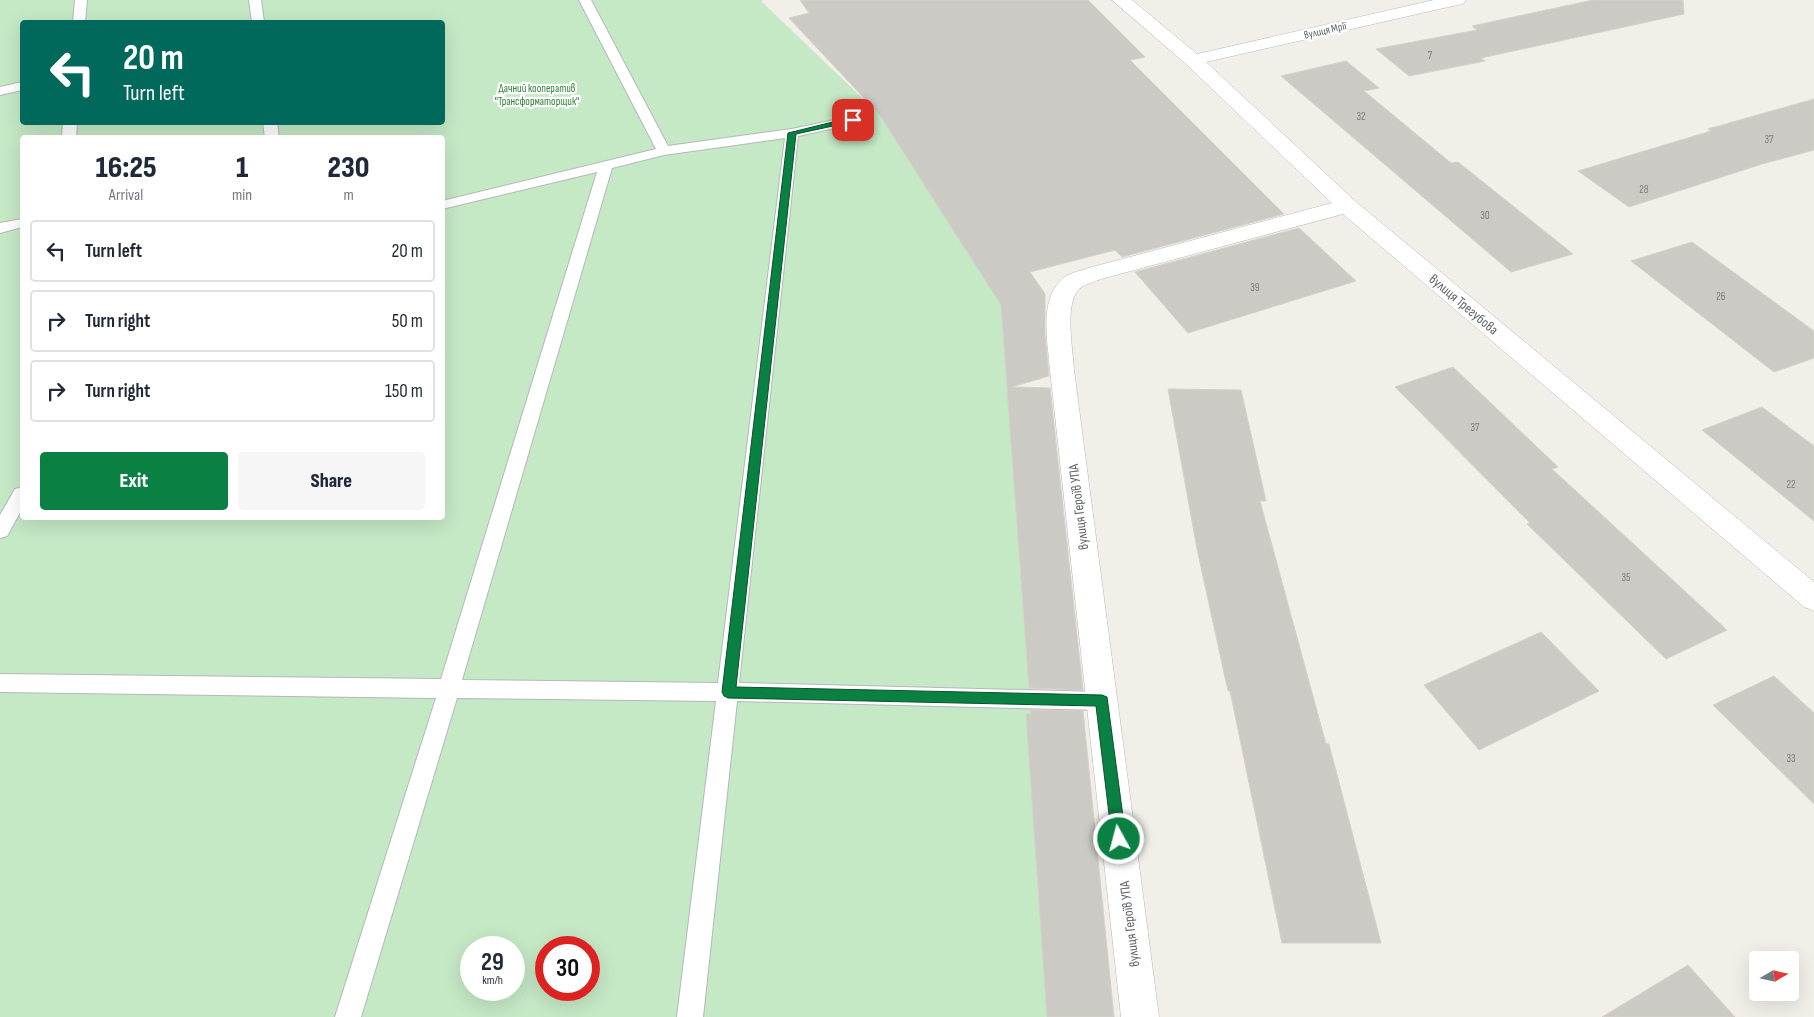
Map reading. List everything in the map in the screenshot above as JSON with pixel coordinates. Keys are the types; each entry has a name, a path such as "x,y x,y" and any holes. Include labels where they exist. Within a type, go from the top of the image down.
{"street":[{"name":"вулиця Трегубова","path":"1122,0 1193,60 1347,206 1814,598"},
{"name":"вулиця Мрії","path":"1193,60 1457,0"},
{"name":"вулиця Героїв УПА","path":"1140,1017 1062,370 1059,321 1061,300 1070,285 1092,274 1347,206"}],"lane":[{"path":"79,20 82,0"},
{"path":"255,0 258,20"},
{"path":"585,0 664,151"},
{"path":"0,91 20,86"},
{"path":"445,204 664,151 792,133 853,120"},
{"path":"690,1017 792,133"},
{"path":"348,1017 606,165"},
{"path":"0,228 20,223"},
{"path":"0,531 20,497"},
{"path":"0,683 728,692 1102,701"}],"green space":[{"name":"Дачний кооператив \"Трансформаторщик\"","path":"0,0 763,0 761,1 879,114 1001,305 1057,1017 0,1017"}],"building":[{"path":"800,0 1088,0 1145,57 1130,60 1284,214 1122,257 1115,250 1030,272 1045,294 1045,334 1049,376 1012,387 1050,388 1083,690 1029,688 1001,305 879,114 789,18 809,13"},
{"path":"1593,0 1683,0 1684,14 1481,58 1485,61 1409,76 1376,49 1477,30 1472,26"},
{"path":"1346,61 1379,88 1364,91 1451,163 1458,162 1573,254 1511,272 1281,76"},
{"path":"1814,99 1814,150 1762,164 1629,207 1578,171 1711,131 1708,129"},
{"path":"1299,228 1356,281 1188,333 1135,272"},
{"path":"1692,242 1814,331 1814,358 1774,372 1631,261"},
{"path":"1453,367 1558,467 1552,469 1727,630 1666,659 1527,524 1530,523 1395,387"},
{"path":"1168,389 1241,390 1266,501 1260,501 1326,744 1329,744 1381,943 1282,943 1230,691 1228,691 1197,549"},
{"path":"1762,407 1814,446 1814,521 1702,430"},
{"path":"1541,632 1599,691 1479,750 1424,685"},
{"path":"1774,676 1814,713 1814,804 1713,705"},
{"path":"1031,710 1083,711 1114,1017 1047,1017 1026,714 1031,714"},
{"path":"1688,965 1735,1017 1602,1017"}],"route":[{"path":"853,120 792,133 728,692 1102,701 1119,839"}]}
